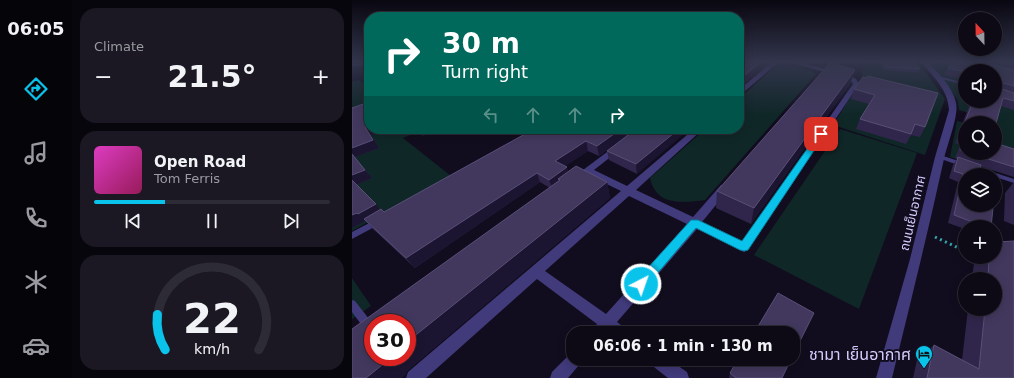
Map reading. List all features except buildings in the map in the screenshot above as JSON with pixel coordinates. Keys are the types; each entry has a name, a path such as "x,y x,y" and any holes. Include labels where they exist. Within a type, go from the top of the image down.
{"street":[{"path":"744,90 757,79"},
{"path":"587,171 744,247 856,84 851,79"},
{"name":"ถนนเย็นอากาศ","path":"884,378 953,110 953,102 948,92 938,79"},
{"path":"414,378 693,134"},
{"path":"568,185 625,143"},
{"path":"604,326 730,182"},
{"path":"536,271 600,326"},
{"path":"558,378 569,366"},
{"path":"665,366 681,378"}],"lane":[{"path":"946,79 958,82"},
{"path":"940,157 974,168"},
{"path":"1002,177 1014,181"},
{"path":"352,236 387,216"},
{"path":"352,304 364,326"}],"path":[{"path":"922,232 958,247"}],"green space":[{"path":"762,79 812,79 705,200 688,202 671,201 658,194 653,187 650,178 699,134 744,134 744,95"},
{"path":"862,79 930,79 945,99 925,155 833,125"},
{"path":"942,79 958,79 958,100"},
{"path":"359,80 364,84 364,134 412,134 403,138 451,176 352,231 352,82"},
{"path":"1014,91 1014,177 1002,173 1002,168 985,168 960,160 1002,160 1002,116 980,116 959,110 959,108 1002,108 1002,97"},
{"path":"958,121 958,160 950,157"},
{"path":"840,129 917,153 859,309 754,255"},
{"path":"352,278 371,306 352,319"}],"place":[{"name":"ชามา เย็นอากาศ","path":"924,369"}],"route":[{"path":"641,284 695,223 744,247 821,134"}]}
